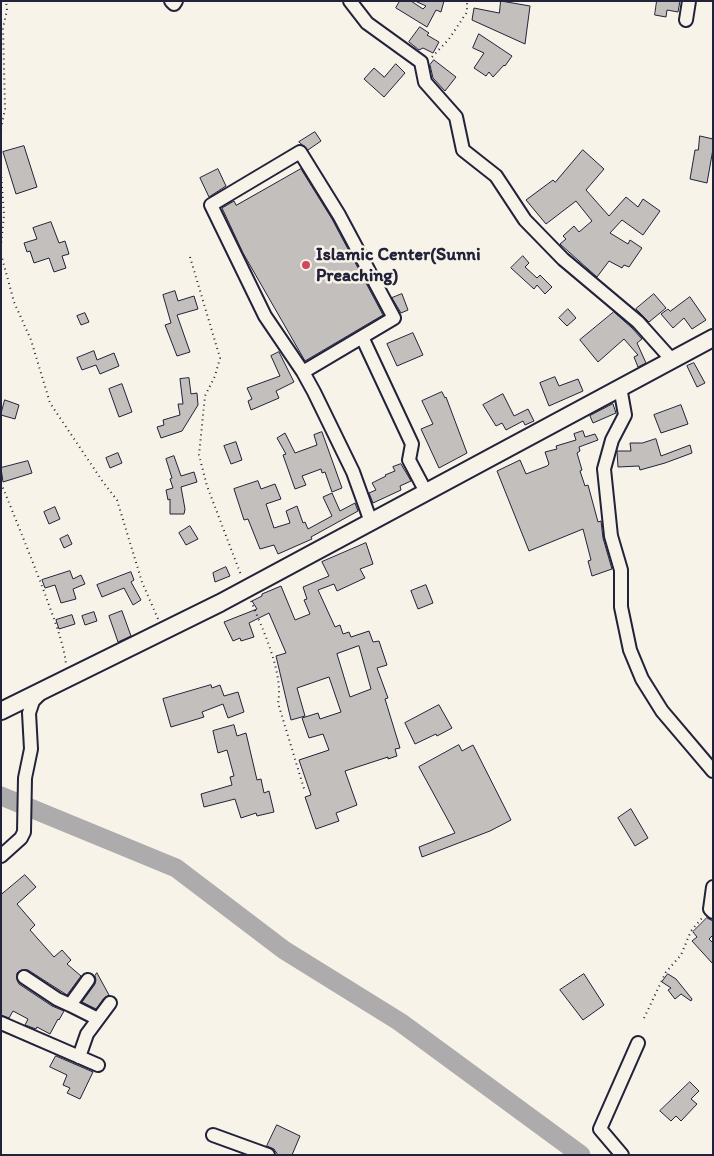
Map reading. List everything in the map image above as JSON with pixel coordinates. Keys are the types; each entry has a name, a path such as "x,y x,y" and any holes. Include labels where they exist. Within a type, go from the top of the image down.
{"main road":[{"path":"2,710 246,589 713,338"}],"street":[{"path":"171,1 174,4 176,1"},
{"path":"350,1 367,23 421,62 425,82 456,116 463,150 496,176 525,220 563,259 638,322 672,360"},
{"path":"686,20 690,1"},
{"path":"303,372 394,318 338,214 300,152 211,205 265,316 303,372 352,472 371,522"},
{"path":"362,337 412,444 409,460 426,492"},
{"path":"620,387 625,415 612,440 604,469 611,536 621,570 621,607 630,650 642,680 662,711 713,771"},
{"path":"1,856 20,838 24,826 26,778 31,749 29,713 33,701 44,690"},
{"path":"712,910 713,887"},
{"path":"24,977 56,999 98,1019"},
{"path":"70,1005 88,980"},
{"path":"79,1057 87,1034 110,1003"},
{"path":"1,1023 98,1065"},
{"path":"622,1155 600,1129 638,1043"},
{"path":"213,1135 245,1151 268,1155"}],"path":[{"path":"1,129 5,109 3,28 7,10 6,1"},
{"path":"422,68 449,39 467,12 467,1"},
{"path":"1,172 4,215 1,245"},
{"path":"1,254 14,302 32,340 50,403 117,500 142,582 164,631"},
{"path":"190,258 220,358 215,376 205,396 200,455 207,486 246,589 271,648 280,692 278,703 304,792"},
{"path":"1,483 28,548 52,615 64,651 67,678"},
{"path":"644,1018 666,972 681,955 691,931 712,910"}],"building":[{"path":"400,1 411,1 423,9 426,6 415,1 444,1 441,12 436,10 427,27 396,8"},
{"path":"501,1 530,6 525,44 472,20 474,8 499,13"},
{"path":"657,1 680,1 678,12 667,10 666,17 655,15"},
{"path":"420,27 429,33 427,35 439,42 433,53 423,48 419,50 409,42"},
{"path":"479,34 512,56 505,66 493,77 489,72 486,76 474,68 484,53 473,48"},
{"path":"434,60 456,77 445,91 433,78 430,65"},
{"path":"396,64 405,73 384,97 364,79 374,68 384,77"},
{"path":"315,132 321,141 308,150 299,142"},
{"path":"700,136 713,139 707,183 690,179 695,150 698,150"},
{"path":"24,146 37,187 16,194 3,152"},
{"path":"583,150 604,169 586,190 609,216 626,197 638,207 643,199 660,211 643,235 622,220 610,233 628,244 630,240 642,248 629,267 624,265 622,268 609,261 597,277 560,244 566,239 563,236 574,226 579,232 592,221 576,201 546,224 526,200 553,180 555,182"},
{"path":"218,169 226,186 209,197 200,178"},
{"name":"Islamic Center(Sunni Preaching)","path":"301,169 332,219 383,315 305,361 243,253 222,208 234,201 236,205"},
{"path":"51,222 59,243 65,241 69,254 62,256 66,268 54,272 49,258 34,263 30,251 27,252 24,243 37,239 33,228"},
{"path":"523,256 529,263 525,267 537,278 540,275 552,287 545,294 537,285 534,289 511,268"},
{"path":"175,291 178,301 194,296 198,309 177,315 190,352 177,356 165,325 171,323 163,295"},
{"path":"402,294 408,310 401,313 392,298"},
{"path":"654,294 666,308 649,322 636,309"},
{"path":"690,297 706,320 692,329 684,318 673,328 661,314 668,309 670,311"},
{"path":"568,309 576,318 567,326 559,318"},
{"path":"614,312 642,339 637,343 646,363 638,367 634,357 638,355 624,339 598,362 580,340"},
{"path":"85,313 89,322 81,325 77,316"},
{"path":"413,333 423,355 397,366 387,344"},
{"path":"94,351 97,360 114,353 119,366 100,374 96,365 82,370 77,358"},
{"path":"279,352 294,382 276,391 279,398 251,410 248,401 252,399 247,388 280,376 271,356"},
{"path":"694,363 705,383 697,387 687,366"},
{"path":"555,377 559,386 578,379 583,391 549,406 540,383"},
{"path":"189,378 191,394 197,393 198,405 182,431 161,438 157,427 164,425 163,420 180,415 178,404 183,404 180,379"},
{"path":"122,384 132,412 119,417 109,389"},
{"path":"442,392 446,397 467,453 439,468 421,429 433,424 422,401"},
{"path":"503,394 514,416 528,409 534,421 525,425 523,421 506,430 502,423 496,426 483,405"},
{"path":"5,400 19,405 15,419 1,415"},
{"path":"613,404 616,413 593,423 590,416"},
{"path":"681,405 688,424 661,433 654,415"},
{"path":"583,431 585,437 595,434 598,440 579,447 580,451 577,453 585,486 588,485 598,522 601,521 603,538 612,569 592,576 588,561 591,560 583,529 529,551 497,471 520,460 526,474 547,466 549,464 545,452 557,449 556,446 576,440 574,434"},
{"path":"322,432 342,488 332,492 325,472 322,473 321,469 302,476 306,485 295,489 283,455 286,454 277,438 285,433 295,453 317,445 314,435"},
{"path":"656,439 661,456 690,445 692,453 640,470 639,466 618,467 617,451 631,451 630,443 642,443"},
{"path":"236,442 242,460 231,464 224,446"},
{"path":"118,453 122,463 110,468 106,458"},
{"path":"174,456 181,476 194,472 197,482 181,487 185,509 184,514 170,514 170,499 168,500 166,490 173,488 166,459"},
{"path":"28,461 32,473 3,482 1,468"},
{"path":"401,464 411,481 400,486 401,490 373,503 369,493 376,490 372,483 395,471 393,467"},
{"path":"258,481 261,489 275,484 281,499 266,504 274,528 290,523 286,511 297,506 303,523 305,522 308,529 332,516 323,497 332,493 340,511 355,503 358,511 311,537 312,539 278,554 274,545 260,549 248,519 244,520 234,489"},
{"path":"55,507 60,519 49,524 44,512"},
{"path":"190,526 198,539 186,545 179,533"},
{"path":"68,535 72,544 64,548 60,539"},
{"path":"366,543 373,564 360,569 365,578 337,591 334,584 318,590 335,627 340,625 343,634 349,632 351,637 369,631 373,642 379,641 387,665 377,668 388,698 385,699 400,748 395,749 397,756 388,759 388,757 345,771 357,805 336,813 339,821 316,829 305,797 311,795 299,760 329,750 323,734 309,738 302,718 318,713 320,719 341,712 329,677 297,688 305,716 291,720 276,656 286,653 269,613 249,623 254,637 241,641 240,638 233,641 224,622 257,609 252,601 262,596 262,594 281,586 295,620 310,614 304,600 307,599 303,587 329,576 322,562","holes":["359,646 371,689 350,697 337,654"]},
{"path":"226,567 230,576 215,582 213,573"},
{"path":"70,571 73,579 81,575 85,584 73,589 76,599 61,603 55,585 45,588 42,580"},
{"path":"131,572 134,580 131,582 141,600 133,605 124,588 102,597 97,585"},
{"path":"426,585 433,603 418,609 411,591"},
{"path":"122,611 131,636 118,642 109,616"},
{"path":"94,612 97,621 85,625 82,616"},
{"path":"72,615 75,624 59,629 56,620"},
{"path":"211,685 212,688 220,685 224,696 238,692 244,712 228,718 223,704 202,712 204,717 171,727 163,699"},
{"path":"439,705 452,728 415,744 405,723"},
{"path":"234,725 237,736 246,733 257,780 261,779 264,793 269,791 274,812 257,816 256,813 241,818 235,799 204,807 201,794 232,785 230,777 234,776 227,750 218,753 213,731"},
{"path":"459,745 462,751 473,745 511,820 490,831 422,857 419,847 455,833 419,767"},
{"path":"631,809 648,838 635,846 618,818"},
{"path":"25,875 36,887 17,904 35,925 30,930 54,957 62,950 71,960 67,964 81,976 67,995 28,970 21,970 17,973 19,984 52,1006 64,1011 50,1034 37,1027 36,1029 25,1025 28,1019 13,1011 9,1018 1,1015 1,895"},
{"path":"707,918 713,921 713,935 709,939 713,943 713,964 692,941 697,937 693,932"},
{"path":"97,973 109,995 104,998 96,1009 82,1002 95,984"},
{"path":"584,974 604,1005 583,1020 560,990"},
{"path":"668,974 676,979 692,999 691,1001 681,994 675,999 668,990 671,988 662,982"},
{"path":"56,1056 93,1072 80,1099 67,1093 70,1088 63,1085 67,1075 50,1067"},
{"path":"690,1082 699,1091 691,1099 697,1104 681,1121 676,1116 671,1121 660,1111"},
{"path":"277,1125 300,1136 292,1155 278,1155 274,1149 267,1146"}],"waterway":[{"path":"1,796 176,868 284,950 400,1022 581,1155"}],"place":[{"name":"Islamic Center(Sunni Preaching)","path":"306,265"}]}
